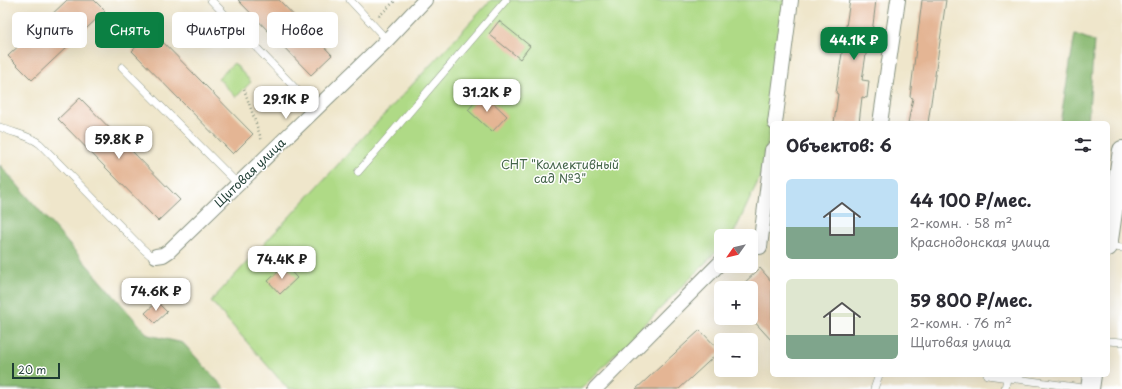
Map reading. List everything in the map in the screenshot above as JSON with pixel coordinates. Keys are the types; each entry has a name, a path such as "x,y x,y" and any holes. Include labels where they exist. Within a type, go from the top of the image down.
{"street":[{"name":"Щитовая улица","path":"156,256 163,255 168,251 387,40 425,0"},
{"path":"775,121 791,0"},
{"path":"880,121 898,0"},
{"path":"1110,233 1122,150"},
{"path":"761,248 770,168"},
{"path":"595,389 714,269"},
{"path":"1090,389 1092,377"}],"lane":[{"path":"211,0 315,109"},
{"path":"350,0 387,40"},
{"path":"358,172 506,0"},
{"path":"122,67 238,184"},
{"path":"0,127 13,134 33,138 142,248 150,254 156,256"},
{"path":"1110,247 1122,248"},
{"path":"1110,341 1122,342"},
{"path":"874,389 878,377"},
{"path":"1000,377 1090,389"},
{"path":"1005,389 1007,378"}],"path":[{"path":"244,89 264,145"}],"green space":[{"name":"СНТ \"Коллективный сад №3\"","path":"491,0 785,0 765,166 736,229 714,229 714,254 581,389 288,389 211,301"},
{"path":"1075,34 1094,41 1088,121 1060,121"},
{"path":"234,63 251,82 236,97 218,78"},
{"path":"0,165 148,335 183,343 225,389 0,389"}],"building":[{"path":"67,0 94,0 105,11 95,12 95,20 87,28 87,12 54,12"},
{"path":"238,0 279,0 291,12 267,12 267,30 259,22 259,12 250,12"},
{"path":"850,0 876,0 869,48 867,48 862,80 869,81 867,98 862,97 859,121 834,121 838,94 836,93"},
{"path":"922,0 946,0 928,121 908,121 913,98 910,97"},
{"path":"499,21 530,46 520,59 489,34"},
{"path":"164,43 253,134 233,154 132,51 135,48 164,48"},
{"path":"16,48 66,48 32,80 8,56"},
{"path":"285,48 325,48 332,55 311,75"},
{"path":"483,93 507,116 492,132 468,110"},
{"path":"80,98 180,200 158,221 58,119"},
{"path":"285,265 297,278 280,294 268,281"},
{"path":"760,268 770,280 770,339 757,325 758,281 746,281 755,273 758,273"},
{"path":"157,302 167,312 155,323 145,313"},
{"path":"700,330 714,345 714,357 679,389 636,389"}]}
